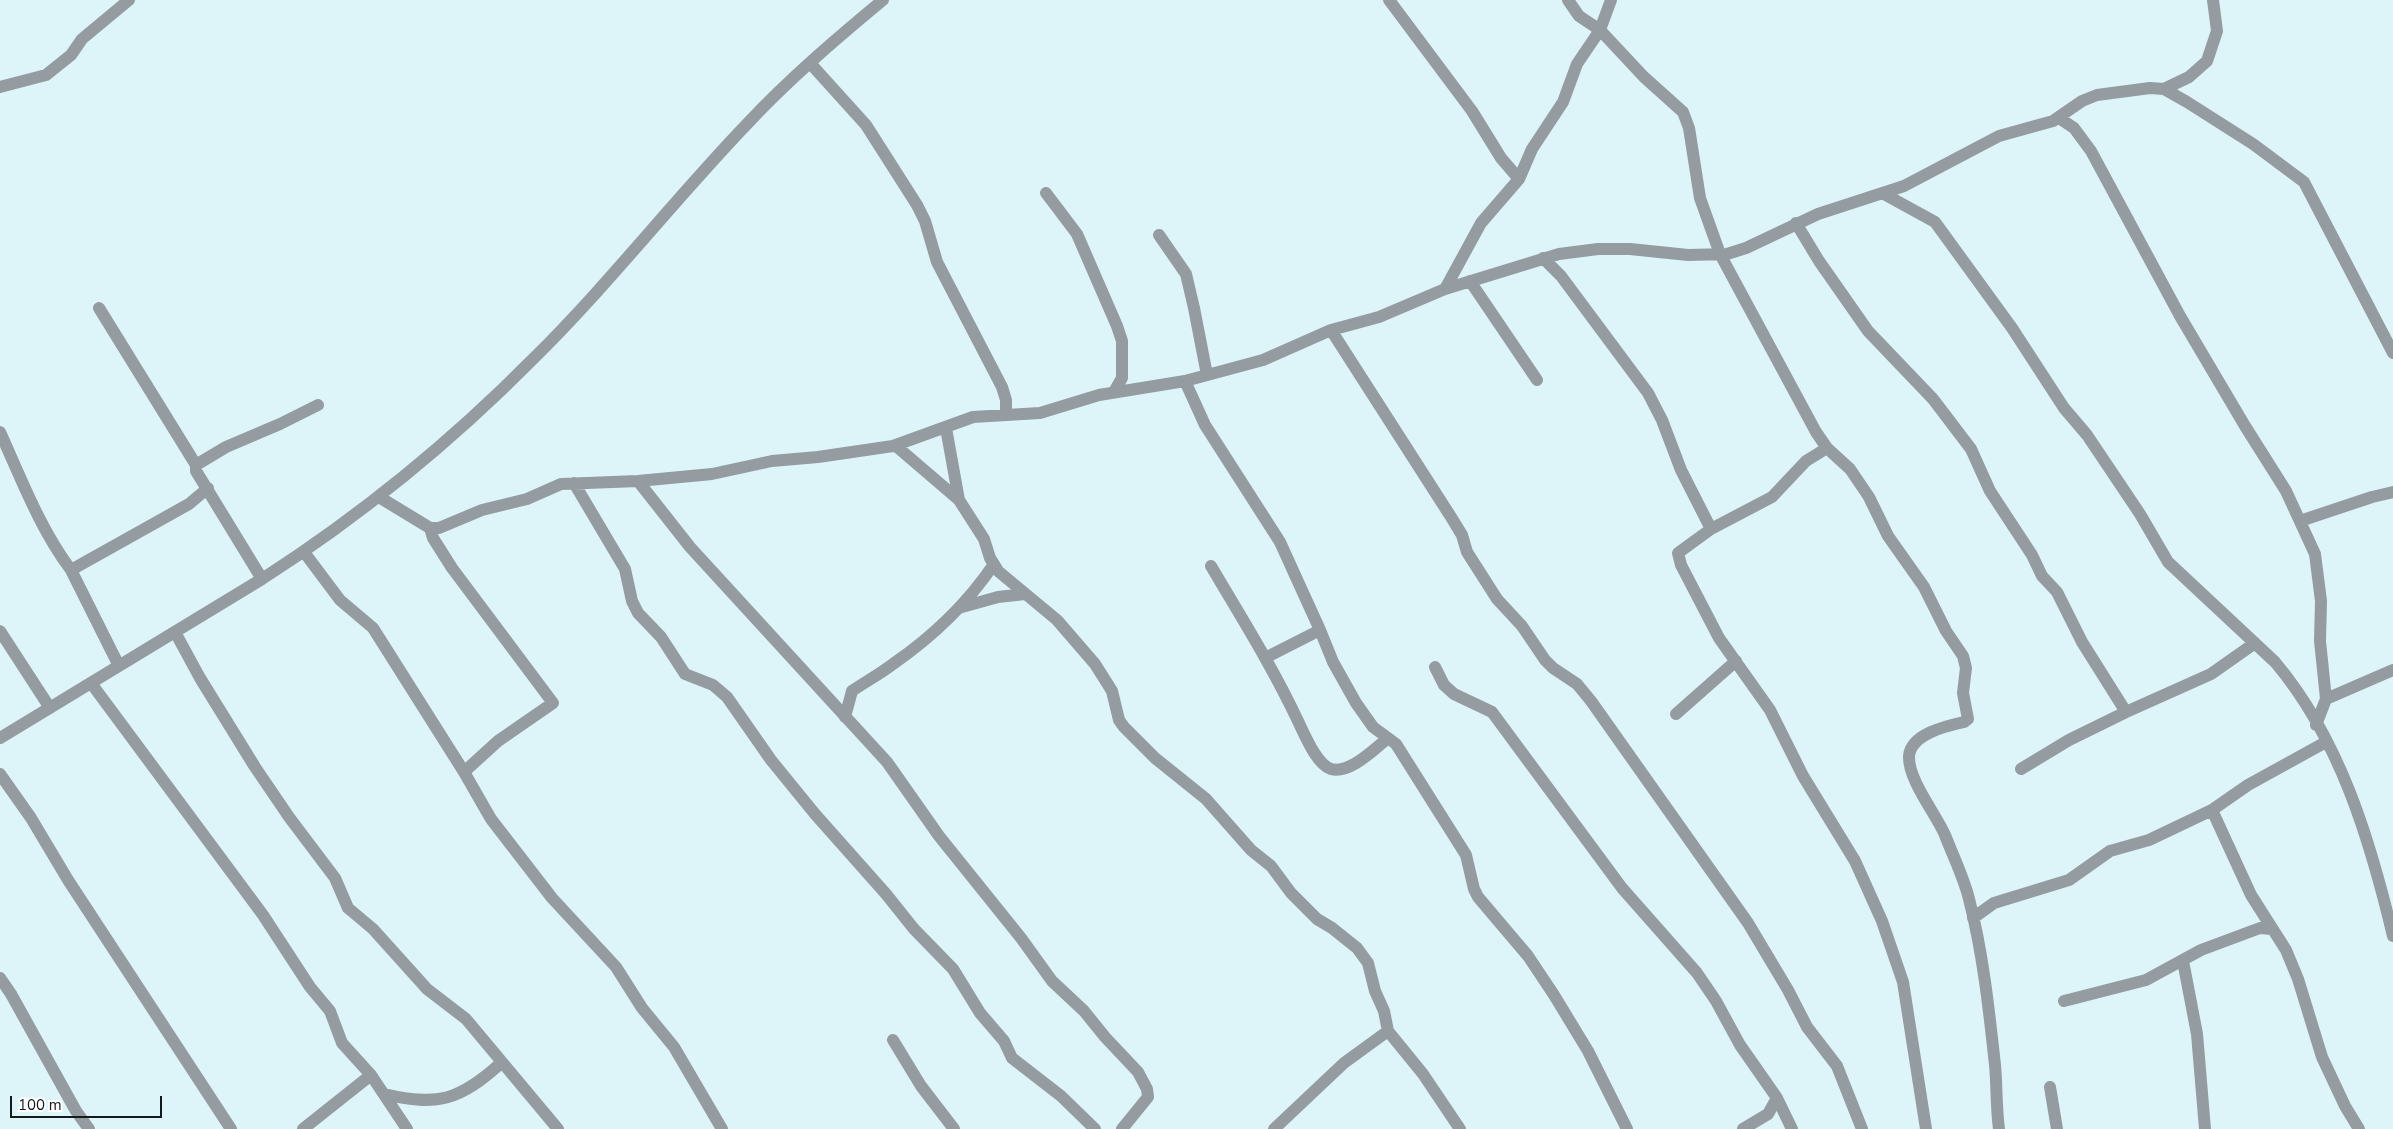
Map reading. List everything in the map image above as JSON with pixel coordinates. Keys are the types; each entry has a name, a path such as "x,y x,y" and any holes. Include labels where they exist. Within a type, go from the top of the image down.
{"street":[{"path":"0,86 46,75 71,55 82,39 129,0"},
{"path":"0,738 262,579 304,552 379,497 484,407 534,359 747,124 810,63 883,0"},
{"path":"1389,0 1454,87 1506,165 1519,179"},
{"path":"1568,0 1579,16 1600,30 1644,77 1683,112 1689,128 1700,198 1720,254 1816,432 1827,448 1850,469 1869,497 1888,536 1924,588 1965,663 1963,692 1968,719 1923,736 1913,745 1909,758 1916,780 1944,834 1969,898 1984,977 1995,1067 1995,1097 1999,1129"},
{"path":"1445,289 1481,223 1519,179 1532,149 1563,102 1577,64 1600,30 1611,0"},
{"path":"2164,89 2189,77 2207,61 2217,32 2213,0"},
{"path":"810,63 866,125 917,206 925,221 937,262 1002,387 1006,400 1006,415"},
{"path":"379,497 430,528 439,528 482,510 527,499 551,487 574,483 638,481 712,474 772,461 818,457 896,446 973,417 1040,413 1114,392 1185,381 1263,360 1331,330 1379,317 1445,289 1543,258 1598,249 1630,249 1688,256 1720,254 1746,248 1818,214 1884,194 1931,173 1969,150 2000,136 2036,128 2059,118 2082,101 2097,95 2150,88 2164,89 2253,144 2304,182 2393,353"},
{"path":"2059,118 2074,128 2091,151 2150,263 2245,426 2272,467 2315,554 2320,601 2320,641 2326,699 2316,725"},
{"path":"1046,193 1077,234 1096,274 1122,341 1122,378 1114,392"},
{"path":"1884,194 1935,222 2012,328 2064,408 2087,435 2140,514 2168,562 2276,662 2289,678 2341,769 2365,831 2393,936"},
{"path":"1796,223 1819,261 1868,331 1933,399 1971,450 1990,491 2032,555 2042,576 2057,592 2091,657 2126,712"},
{"path":"1159,234 1186,274 1207,375"},
{"path":"1543,258 1561,276 1648,393 1662,420 1680,470 1711,529"},
{"path":"1470,281 1537,380"},
{"path":"99,308 196,465 196,471 262,579"},
{"path":"1331,330 1452,517 1467,552 1497,599 1522,626 1553,668 1577,684 1591,701 1748,924 1788,990 1807,1027 1837,1066 1862,1129"},
{"path":"1122,378 1131,389"},
{"path":"1185,381 1205,425 1280,542 1333,662 1356,702 1373,727 1396,744 1466,855 1474,889 1478,897 1528,956 1572,1023 1627,1129"},
{"path":"196,465 226,447 280,424 318,405"},
{"path":"946,428 959,500"},
{"path":"0,432 60,556 71,570 119,666"},
{"path":"896,446 959,500 984,539 994,564 1004,577 1057,620 1095,664 1112,691 1119,720 1124,727 1155,758 1206,799 1252,850 1271,866 1291,893 1312,914 1357,948 1368,963 1375,991 1384,1011 1388,1032 1423,1074 1460,1129"},
{"path":"1827,448 1806,461 1772,497 1711,529 1678,553 1681,565 1719,638 1770,710 1803,776 1855,861 1882,921 1903,982 1926,1129"},
{"path":"638,481 690,547 887,762 939,836 1021,938 1052,981 1084,1011 1105,1037 1138,1072 1147,1089 1148,1097 1122,1129"},
{"path":"574,483 625,568 632,601 638,613 661,637 685,674 713,686 727,697 771,760 815,814 886,894 914,929 953,969 980,1014 1004,1041 1012,1058 1060,1096 1095,1129"},
{"path":"71,570 189,504 208,488"},
{"path":"2300,521 2393,492"},
{"path":"430,528 433,538 452,568 554,703 498,741 464,772"},
{"path":"304,552 340,600 372,628 464,772 490,819 552,898 616,967 642,1008 674,1047 722,1129"},
{"path":"845,717 852,691 914,648 959,608 994,564"},
{"path":"1211,566 1266,658 1310,744 1319,759 1326,766 1334,769 1348,767 1387,739"},
{"path":"959,608 998,597 1025,594"},
{"path":"1266,658 1320,630"},
{"path":"0,631 50,708"},
{"path":"175,632 200,678 255,768 335,878 348,908 373,929 427,989 466,1019 558,1129"},
{"path":"2021,768 2068,740 2211,674 2256,643"},
{"path":"1676,714 1736,661"},
{"path":"1435,667 1444,685 1454,694 1492,712 1543,784 1622,888 1697,973 1716,1001 1740,1045 1777,1098 1792,1129"},
{"path":"2326,699 2393,670"},
{"path":"92,683 263,915 310,986 330,1011 342,1043 371,1075 407,1129"},
{"path":"1973,918 1994,904 2069,880 2110,851 2149,840 2212,810 2248,785 2326,742"},
{"path":"0,774 31,818 226,1126"},
{"path":"2212,810 2251,895 2263,913 2266,929 2286,950 2298,979 2322,1057 2345,1106 2359,1129"},
{"path":"2064,1001 2146,980 2201,950 2266,929"},
{"path":"2183,961 2197,1034 2205,1129"},
{"path":"0,978 76,1111 89,1129"},
{"path":"1274,1129 1344,1063 1388,1032"},
{"path":"893,1040 921,1086 954,1129"},
{"path":"384,1094 423,1102 445,1099 474,1085 501,1062"},
{"path":"302,1129 371,1075"},
{"path":"2050,1087 2057,1129"},
{"path":"1744,1129 1768,1114 1777,1098"},
{"path":"1768,1114 1786,1114"}]}
